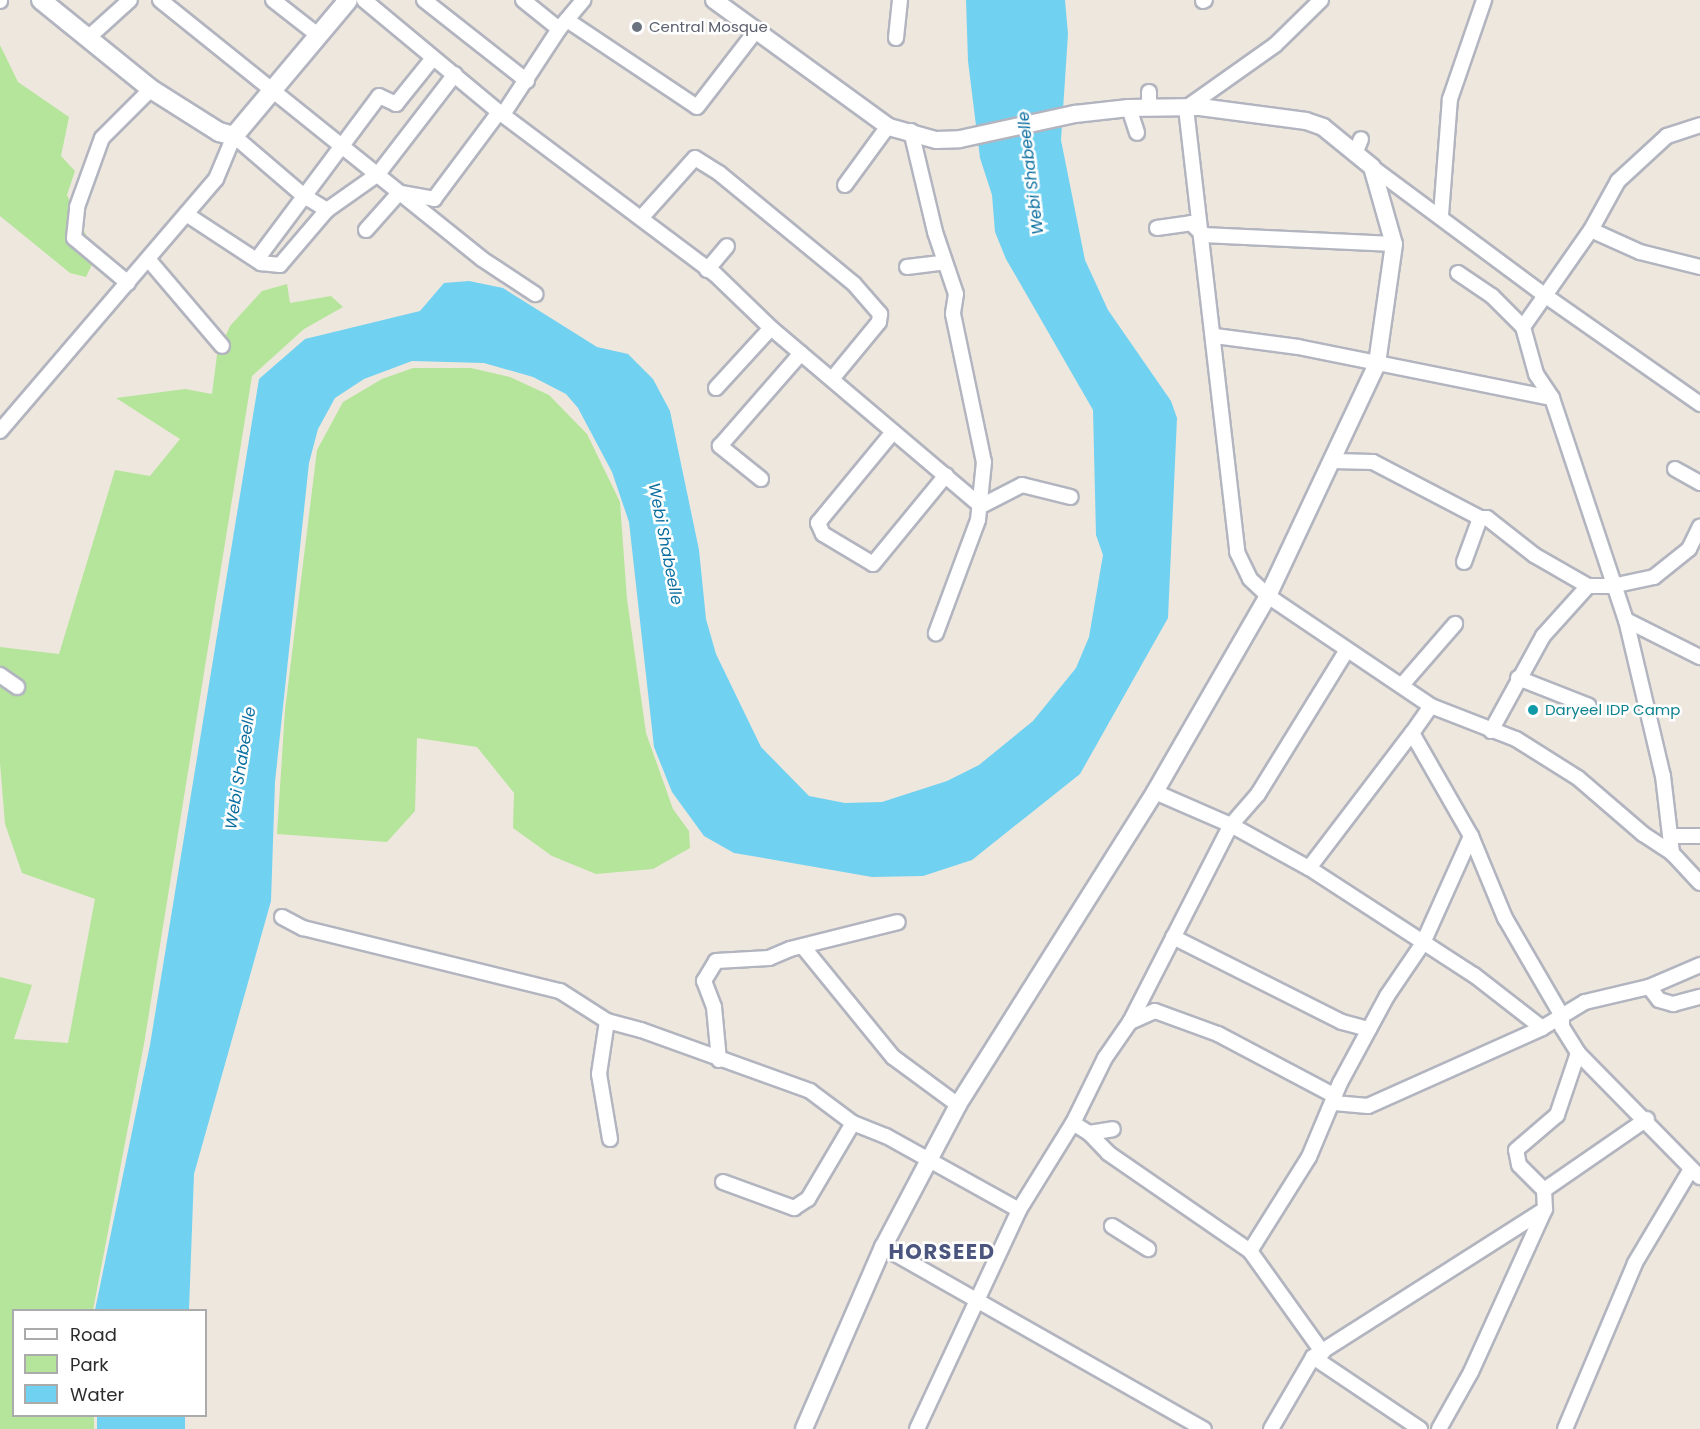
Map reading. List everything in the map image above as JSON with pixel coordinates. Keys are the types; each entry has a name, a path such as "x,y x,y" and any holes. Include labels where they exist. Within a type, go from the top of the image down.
{"main road":[{"path":"41,0 151,89 219,132 234,136 348,0"}],"street":[{"path":"89,38 130,0"},
{"path":"160,0 482,259 535,294"},
{"path":"273,0 319,36"},
{"path":"364,0 502,113 642,217 707,270 771,328 981,506"},
{"path":"423,0 528,81"},
{"path":"523,0 697,107 755,32"},
{"path":"399,193 434,199 528,81 563,25 583,0"},
{"path":"714,0 755,32 888,126 936,140 960,139 1075,114 1129,108 1149,100 1186,108 1306,121 1323,127 1358,147 1372,167 1394,244 1377,364 1268,596 1155,792 958,1105 883,1247 813,1413 804,1429"},
{"path":"896,38 900,0"},
{"path":"1186,108 1275,45 1321,0"},
{"path":"1441,215 1450,99 1484,0"},
{"path":"258,258 379,96 396,104 433,58"},
{"path":"186,214 258,258 261,263 280,265 327,210 378,174 455,74"},
{"path":"128,283 74,238 77,207 102,138 151,89"},
{"path":"1129,108 1137,133"},
{"path":"1186,108 1215,336 1237,552 1250,579 1268,596 1431,706 1516,739 1578,778 1643,834 1672,853 1700,883"},
{"path":"1522,327 1543,294 1591,230 1618,181 1667,136 1700,125"},
{"path":"845,185 888,126"},
{"path":"911,131 945,262 956,294 953,314 984,462 981,506 936,633"},
{"path":"0,431 216,179 234,136 304,196 327,210"},
{"path":"642,217 695,158 719,173 854,284 880,314 879,321 832,379"},
{"path":"1372,167 1441,215 1543,294 1700,404"},
{"path":"366,230 399,193"},
{"path":"1156,228 1191,223 1203,235 1394,244"},
{"path":"1591,230 1640,252 1700,267"},
{"path":"707,270 727,246"},
{"path":"148,259 222,346"},
{"path":"907,267 945,262"},
{"path":"1458,273 1492,296 1522,327 1536,374 1552,398 1612,586 1626,620 1663,776 1672,836 1672,853"},
{"path":"716,388 771,328"},
{"path":"1215,336 1552,398"},
{"path":"761,479 720,446 801,353"},
{"path":"893,432 818,523 823,534 873,564 946,475"},
{"path":"1333,460 1373,462 1480,518 1487,518 1534,555 1588,586 1612,586 1654,577 1689,549 1700,526"},
{"path":"1675,469 1700,483"},
{"path":"981,506 1022,484 1071,497"},
{"path":"1464,562 1480,518"},
{"path":"1491,731 1543,636 1588,586"},
{"path":"1626,620 1700,657"},
{"path":"1402,685 1455,624"},
{"path":"917,1429 1019,1210 1073,1123 1105,1058 1130,1022 1231,825 1258,794 1347,650"},
{"path":"0,675 17,687"},
{"path":"1518,678 1589,706"},
{"path":"1309,868 1431,706"},
{"path":"1412,733 1471,836 1505,918 1562,1016 1562,1027 1578,1053 1647,1119 1695,1173 1635,1263 1565,1429"},
{"path":"1155,792 1231,825 1309,868 1474,975 1542,1028"},
{"path":"1250,1251 1309,1157 1369,1029 1423,942 1471,836"},
{"path":"1672,836 1700,836"},
{"path":"282,917 303,928 560,991 607,1021 641,1030 810,1091 853,1123 886,1136 929,1163 1019,1210"},
{"path":"719,1060 714,1007 704,981 716,961 768,958 790,949 804,948 898,922"},
{"path":"1173,937 1342,1023 1369,1029"},
{"path":"804,948 893,1057 958,1105"},
{"path":"1130,1022 1155,1011 1218,1034 1334,1100 1368,1106 1542,1028 1585,1002 1649,987 1700,965"},
{"path":"1649,987 1659,1000 1673,1004 1700,998"},
{"path":"607,1021 599,1074 610,1139"},
{"path":"1439,1429 1472,1372 1545,1209 1544,1190 1519,1165 1516,1150 1557,1115 1578,1053"},
{"path":"1544,1190 1647,1119"},
{"path":"723,1182 794,1208 808,1199 853,1123"},
{"path":"1073,1123 1089,1133 1108,1154 1250,1251 1318,1355 1420,1429"},
{"path":"1089,1133 1113,1129"},
{"path":"1271,1429 1318,1355 1545,1209"},
{"path":"1112,1226 1148,1249"},
{"path":"883,1247 979,1299 1204,1429"},
{"path":"793,1429 813,1413"}],"green space":[{"path":"0,45 18,82 69,117 61,156 75,171 67,195 96,256 86,277 70,273 0,216"},
{"path":"287,284 290,303 331,296 343,307 304,329 252,376 144,1044 93,1309 12,1309 12,1417 94,1417 94,1429 0,1429 0,977 32,985 14,1039 68,1043 95,899 22,873 5,824 0,763 0,647 59,654 115,470 150,476 180,439 116,398 185,389 212,394 217,355 230,326 262,291"},
{"path":"413,368 471,368 510,377 549,395 587,434 620,502 627,599 646,733 673,809 689,831 690,848 653,869 596,874 552,856 513,828 514,793 477,747 417,738 415,811 387,842 277,834 285,710 317,450 343,402 382,379"}],"water":[{"name":"Webi Shabeelle","path":"966,0 1065,0 1068,34 1061,140 1085,260 1108,310 1171,401 1177,418 1168,618 1080,774 972,860 923,876 872,877 734,853 704,836 672,792 654,747 629,522 612,472 578,408 566,394 533,377 484,363 412,361 364,379 335,398 318,429 309,463 275,782 271,901 194,1174 189,1309 95,1309 150,1045 259,379 305,339 420,311 444,283 469,281 503,288 597,347 628,354 653,379 670,411 699,550 706,619 716,654 761,747 809,796 845,803 882,802 947,781 979,765 1033,721 1076,668 1089,637 1103,555 1096,535 1093,410 1006,259 995,232 992,195 980,158 968,61"},
{"path":"97,1417 185,1417 185,1429 97,1429"}],"place":[{"name":"Central Mosque","path":"637,27"},
{"name":"Daryeel IDP Camp","path":"1533,710"}],"district":[{"name":"HORSEED","path":"942,1252"}]}
